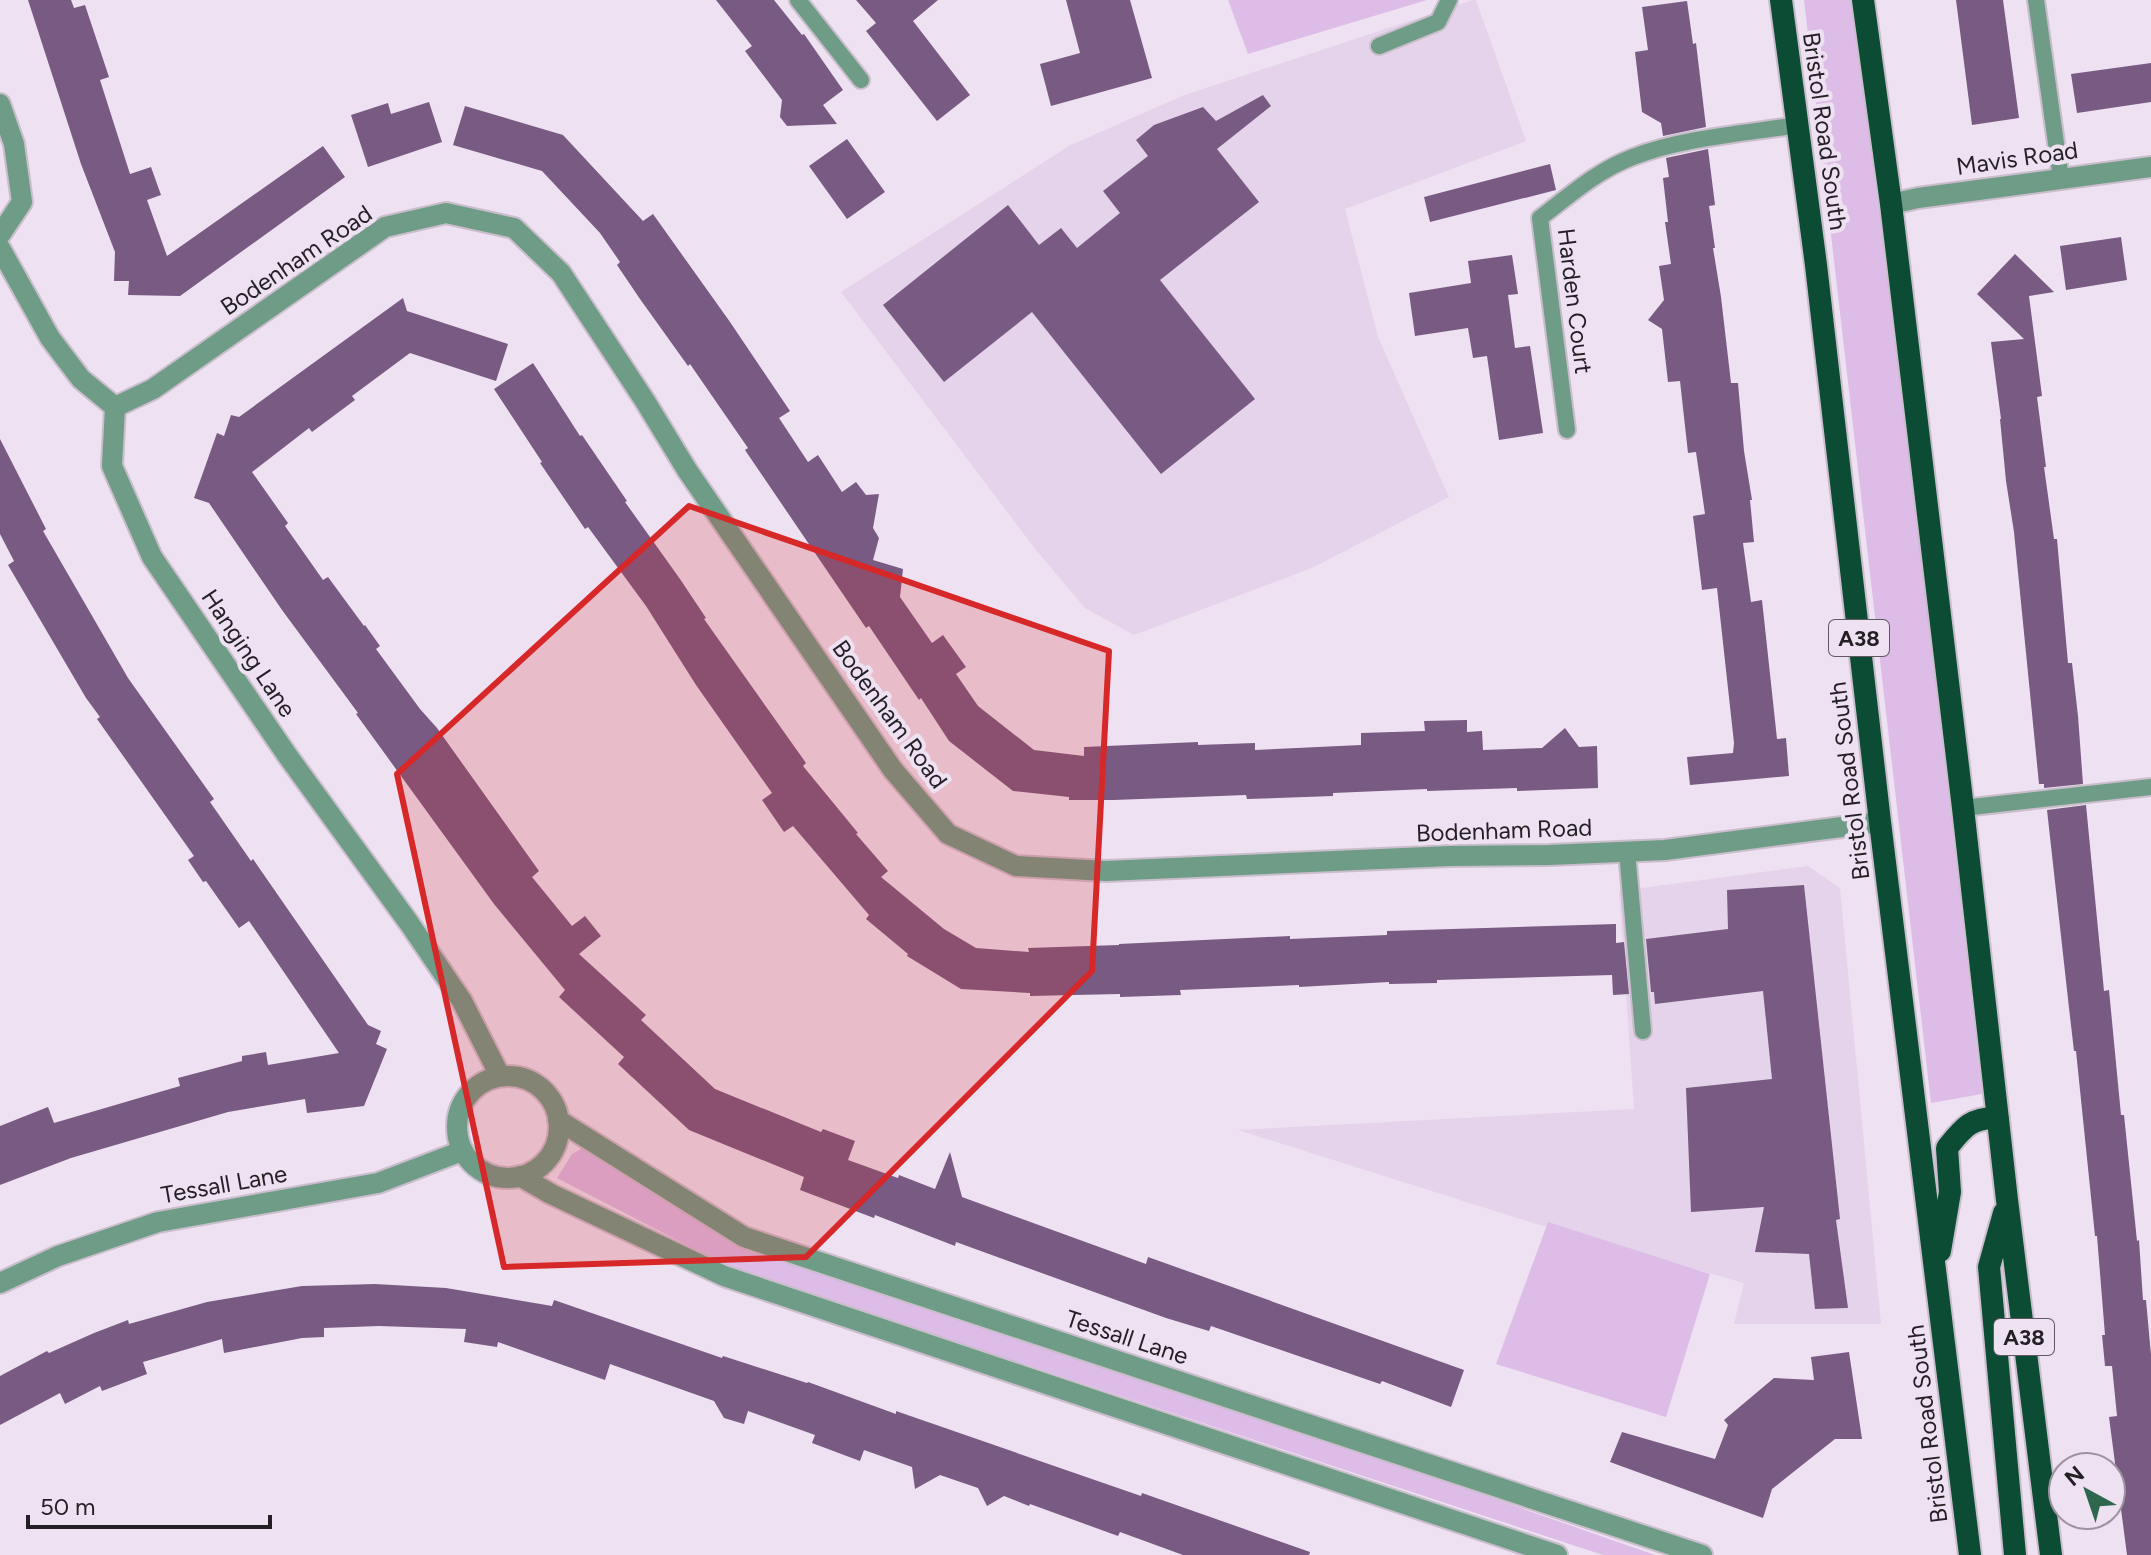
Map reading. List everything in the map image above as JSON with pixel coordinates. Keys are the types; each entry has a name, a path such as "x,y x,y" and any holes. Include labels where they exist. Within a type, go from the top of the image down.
{"highway":[{"name":"Bristol Road South","path":"1781,0 1816,265 1966,1551"},
{"name":"A38","path":"1863,0 1891,204 2051,1555"},
{"path":"1936,1276 1950,1192 1947,1148 1963,1129 1982,1117 1998,1118"},
{"path":"2007,1200 1989,1267 2015,1555"}],"street":[{"path":"0,104 14,144 22,202 0,235"},
{"name":"Mavis Road","path":"1891,204 2151,167"},
{"name":"Bodenham Road","path":"115,407 153,389 385,227 446,213 514,228 561,273 687,470 884,757 948,834 1016,866 1106,871 1450,856 1627,852 1665,850 1880,822"},
{"path":"0,248 50,338 81,379 115,407"},
{"name":"Hanging Lane","path":"115,407 112,466 152,557 287,755 462,1001 500,1076"},
{"path":"500,1076 517,1076 532,1082 550,1098 558,1120 554,1149 546,1161 520,1176 503,1178 487,1174 473,1164 462,1151 457,1135 457,1119 471,1090 500,1076"},
{"name":"Tessall Lane","path":"558,1120 744,1237 1702,1555"},
{"name":"Tessall Lane","path":"0,1283 58,1256 158,1222 378,1183 462,1151"},
{"path":"520,1176 551,1194 724,1276 1557,1555"}],"lane":[{"path":"798,0 861,80"},
{"path":"1379,46 1438,22 1449,0"},
{"path":"2036,0 2061,179"},
{"name":"Harden Court","path":"1567,430 1540,218 1596,176 1633,157 1673,145 1798,125"},
{"path":"1963,808 2151,787"},
{"path":"1627,852 1643,1031"}],"highlighted area":[{"path":"689,506 1109,651 1092,971 806,1257 504,1267 397,774"}],"shaded area":[{"path":"1228,0 1427,0 1248,54"},
{"path":"1476,0 1526,141 1345,209 1378,337 1449,497 1312,568 1134,635 1085,608 1036,550 841,292 1069,146 1182,96"},
{"path":"1804,0 1852,0 1936,683 1982,1094 1931,1103"},
{"path":"1808,866 1840,888 1881,1324 1734,1324 1744,1283 1530,1222 1238,1130 1634,1109 1619,891"},
{"path":"583,1148 735,1239 1655,1555 1603,1555 729,1267 557,1178 572,1154"},
{"path":"1548,1222 1710,1274 1666,1417 1496,1364"}],"building":[{"path":"28,0 71,0 74,8 85,5 109,77 100,80 130,174 151,167 161,195 147,200 167,256 323,146 345,177 180,296 128,295 129,281 114,281 115,252 81,164"},
{"path":"716,0 774,0 804,34 843,90 823,105 837,124 787,126 780,117 782,100 745,51 752,46"},
{"path":"856,0 938,0 913,21 970,95 937,121 866,31 876,23"},
{"path":"1066,0 1130,0 1152,78 1051,106 1040,64 1080,53"},
{"path":"1956,0 2003,0 2019,118 1972,125"},
{"path":"1687,1 1693,44 1696,43 1706,127 1663,136 1661,123 1642,112 1635,52 1648,50 1642,7"},
{"path":"2151,63 2151,102 2077,113 2071,74"},
{"path":"1263,95 1271,106 1217,149 1259,202 1160,280 1255,399 1161,474 1032,312 944,382 883,305 1008,205 1039,245 1061,228 1077,248 1120,213 1103,191 1148,156 1136,140 1154,125 1203,107 1216,121"},
{"path":"429,102 442,142 368,167 351,115 388,103 391,114"},
{"path":"465,106 563,135 643,221 653,214 790,411 779,418 808,462 818,455 842,492 856,482 866,495 879,494 873,528 879,538 873,560 903,569 900,597 932,643 943,635 966,667 956,674 978,706 1034,750 1084,756 1084,747 1198,742 1198,745 1255,743 1255,750 1361,745 1361,733 1425,731 1424,721 1467,720 1467,732 1482,731 1483,750 1542,748 1565,728 1579,747 1597,746 1598,788 1517,791 1517,788 1427,789 1333,793 1333,796 1247,799 1246,795 1114,800 1069,800 1069,797 1013,791 949,741 869,626 866,628 745,450 748,448 617,265 620,262 600,233 542,171 453,145"},
{"path":"847,139 885,192 847,219 809,166"},
{"path":"1708,149 1715,205 1709,206 1713,248 1731,383 1738,383 1752,500 1754,542 1743,543 1751,602 1762,600 1777,739 1786,738 1789,776 1690,785 1687,757 1733,753 1734,743 1717,588 1702,590 1693,516 1705,514 1696,452 1688,453 1680,381 1668,382 1662,329 1648,320 1664,300 1659,266 1671,264 1665,222 1668,222 1663,178 1669,177 1666,158"},
{"path":"1550,164 1556,190 1430,222 1424,197"},
{"path":"2121,237 2127,280 2066,290 2060,246"},
{"path":"2015,254 2054,292 2029,296 2042,396 2037,397 2044,467 2054,539 2057,539 2083,784 2044,788 2044,784 2039,784 1991,342 2024,339 1977,294"},
{"path":"1512,255 1518,294 1508,295 1515,348 1530,346 1543,433 1499,440 1487,356 1473,358 1468,328 1415,336 1409,293 1471,283 1468,261"},
{"path":"403,298 407,311 508,344 496,381 410,353 352,396 355,400 312,432 309,428 252,472 323,580 328,577 365,625 380,646 376,649 437,728 539,871 532,877 572,926 585,916 601,936 579,954 646,1015 641,1020 715,1089 821,1132 823,1129 855,1141 848,1160 935,1189 950,1152 962,1197 1146,1264 1148,1257 1464,1370 1451,1407 1382,1381 1380,1384 1211,1326 1209,1331 1166,1318 956,1242 955,1246 800,1190 804,1177 689,1130 618,1064 624,1057 559,997 565,990 494,904 282,610 209,503 194,498 217,433 224,436 231,415 239,417"},
{"path":"533,363 704,619 806,763 803,766 888,871 881,877 944,929 976,948 1029,952 1028,948 1616,924 1616,943 1624,942 1629,994 1613,995 1612,975 1180,990 1181,995 1120,997 1120,994 1030,996 1030,993 961,989 907,956 866,919 869,915 793,826 784,832 762,800 772,793 696,685 646,606 588,527 585,529 494,389"},
{"path":"0,439 46,529 43,531 128,678 214,799 210,802 368,1025 381,1031 376,1044 387,1049 364,1106 307,1113 305,1099 228,1112 71,1158 0,1185 0,1126 48,1107 54,1123 180,1086 178,1078 242,1061 242,1056 266,1052 268,1065 339,1053 249,921 239,928 188,860 194,856 97,719 100,717 8,565 14,561 0,534"},
{"path":"2086,805 2104,991 2109,990 2151,1355 2151,1555 2127,1555 2124,1531 2127,1531 2127,1451 2113,1451 2109,1417 2117,1416 2112,1366 2105,1366 2097,1236 2047,810"},
{"path":"1804,885 1840,1219 1836,1220 1848,1308 1815,1309 1809,1254 1755,1252 1764,1207 1691,1212 1686,1088 1772,1079 1763,991 1655,1004 1654,992 1651,992 1646,939 1728,929 1727,890"},
{"path":"375,1284 446,1288 552,1306 554,1300 722,1358 808,1382 896,1414 896,1411 1141,1496 1142,1493 1310,1552 1309,1555 1183,1555 1004,1496 987,1506 978,1488 940,1475 915,1489 912,1467 864,1450 860,1461 812,1443 815,1435 748,1411 744,1424 724,1418 714,1401 610,1364 605,1380 498,1342 497,1347 464,1342 466,1329 324,1328 324,1337 302,1338 224,1353 222,1339 143,1362 147,1374 102,1391 100,1386 65,1404 60,1393 0,1425 0,1376 47,1351 49,1353 128,1320 129,1324 207,1302 302,1286"},
{"path":"1849,1352 1862,1439 1835,1439 1772,1489 1763,1518 1610,1462 1622,1432 1715,1459 1728,1425 1724,1420 1774,1378 1814,1380 1811,1357"}]}
